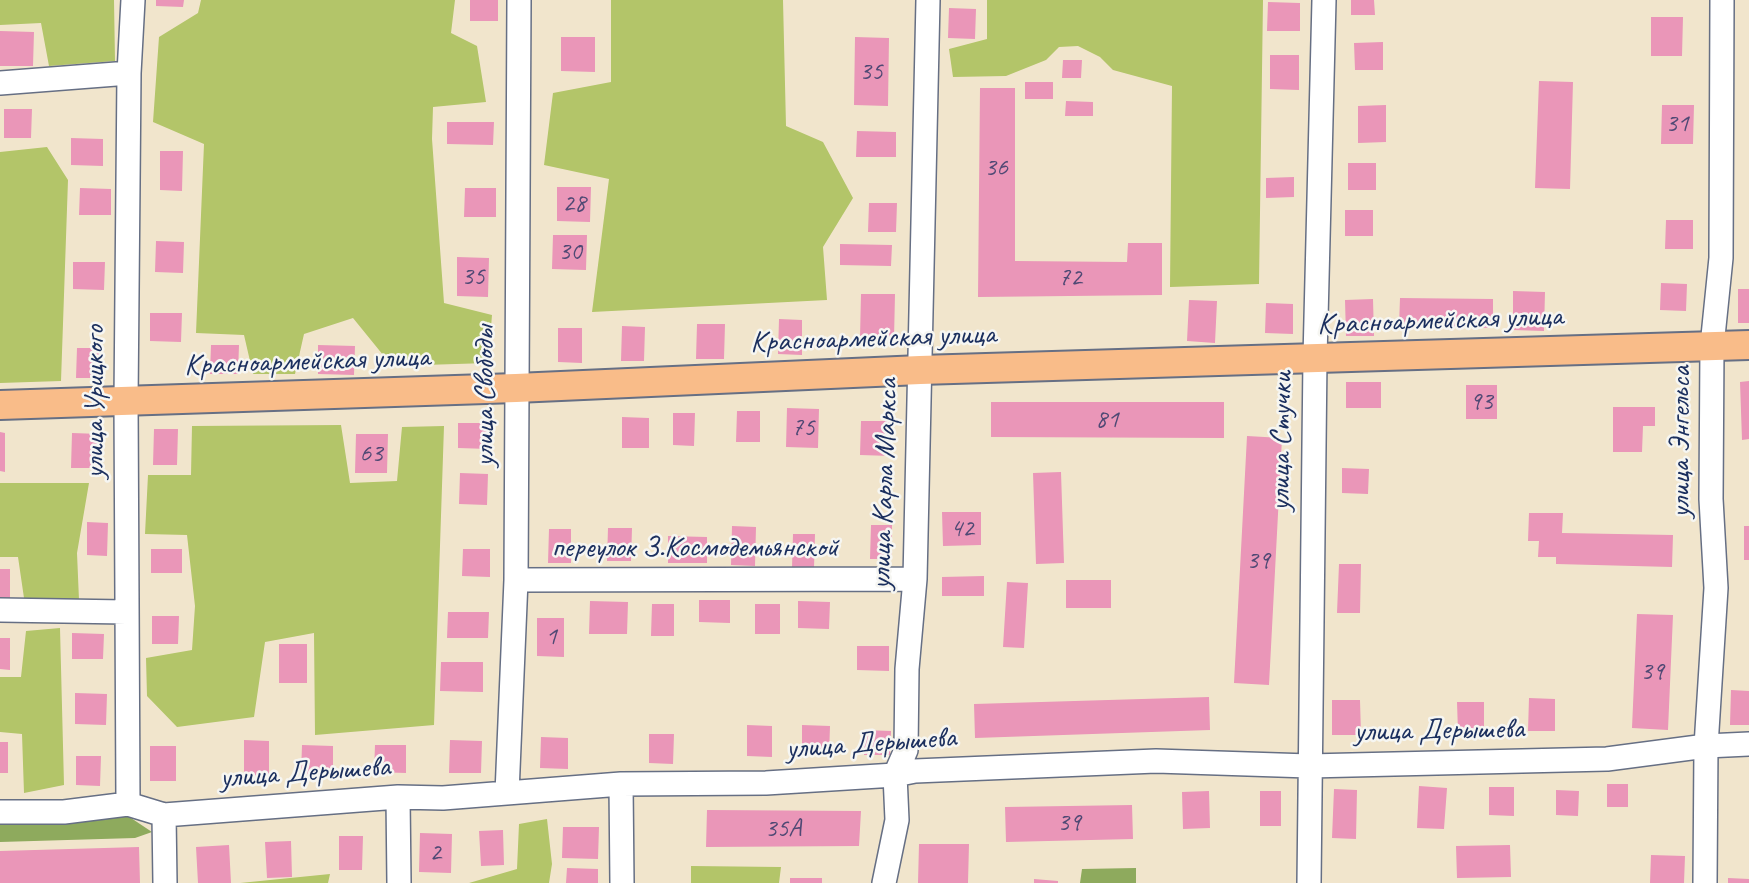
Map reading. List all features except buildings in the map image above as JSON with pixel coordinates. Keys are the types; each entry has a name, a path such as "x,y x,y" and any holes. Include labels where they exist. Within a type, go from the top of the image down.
{"main road":[{"name":"Красноармейская улица","path":"0,405 516,388 920,370 1749,345"}],"street":[{"name":"улица Урицкого","path":"128,804 126,401 129,73 133,0"},
{"name":"улица Свободы","path":"507,793 516,580 519,0"},
{"name":"улица Карла Маркса","path":"884,883 897,820 895,775 906,750 907,669 915,579 928,0"},
{"name":"улица Стучки","path":"1309,883 1315,358 1324,0"},
{"name":"улица Энгельса","path":"1705,883 1706,746 1716,588 1712,499 1712,346 1721,258 1722,0"},
{"path":"0,83 129,73"},
{"name":"переулок З.Космодемьянской","path":"516,580 915,579"},
{"path":"0,610 126,612"},
{"name":"улица Дерышева","path":"0,812 64,812 128,804 164,815 398,796 443,798 621,784 766,783 895,775 915,771 1156,761 1309,766 1607,759 1706,746 1749,744"},
{"path":"621,784 622,883"},
{"path":"398,796 399,883"},
{"path":"164,815 165,883"}],"green space":[{"path":"0,0 114,0 115,61 49,66 41,23 0,25"},
{"path":"201,0 455,0 451,33 477,46 486,102 433,107 432,139 444,303 492,315 488,363 392,366 353,318 304,334 295,374 253,374 244,335 196,333 204,144 153,122 159,37 198,13"},
{"path":"611,0 783,0 786,126 823,142 853,198 823,247 827,300 592,312 609,179 544,165 553,93 611,82"},
{"path":"987,0 1263,0 1259,284 1170,287 1172,86 1113,70 1100,57 1078,46 1059,47 1046,60 1006,76 953,77 949,49 987,39"},
{"path":"47,147 68,180 61,381 0,383 0,152"},
{"path":"341,425 350,483 397,481 402,427 444,426 434,725 315,735 314,633 265,642 254,717 177,727 147,696 146,658 192,650 195,606 187,535 145,534 148,475 191,475 192,426"},
{"path":"0,483 89,483 77,553 79,600 24,598 18,557 0,557"},
{"path":"60,628 64,785 24,793 22,734 0,732 0,677 21,677 26,631"},
{"path":"128,816 152,832 135,838 0,842 0,824"},
{"path":"547,819 552,864 549,883 469,883 517,869 519,824"},
{"path":"691,866 781,867 779,883 691,883"},
{"path":"1136,868 1136,883 1080,883 1082,869"},
{"path":"330,874 328,883 240,883"}]}
